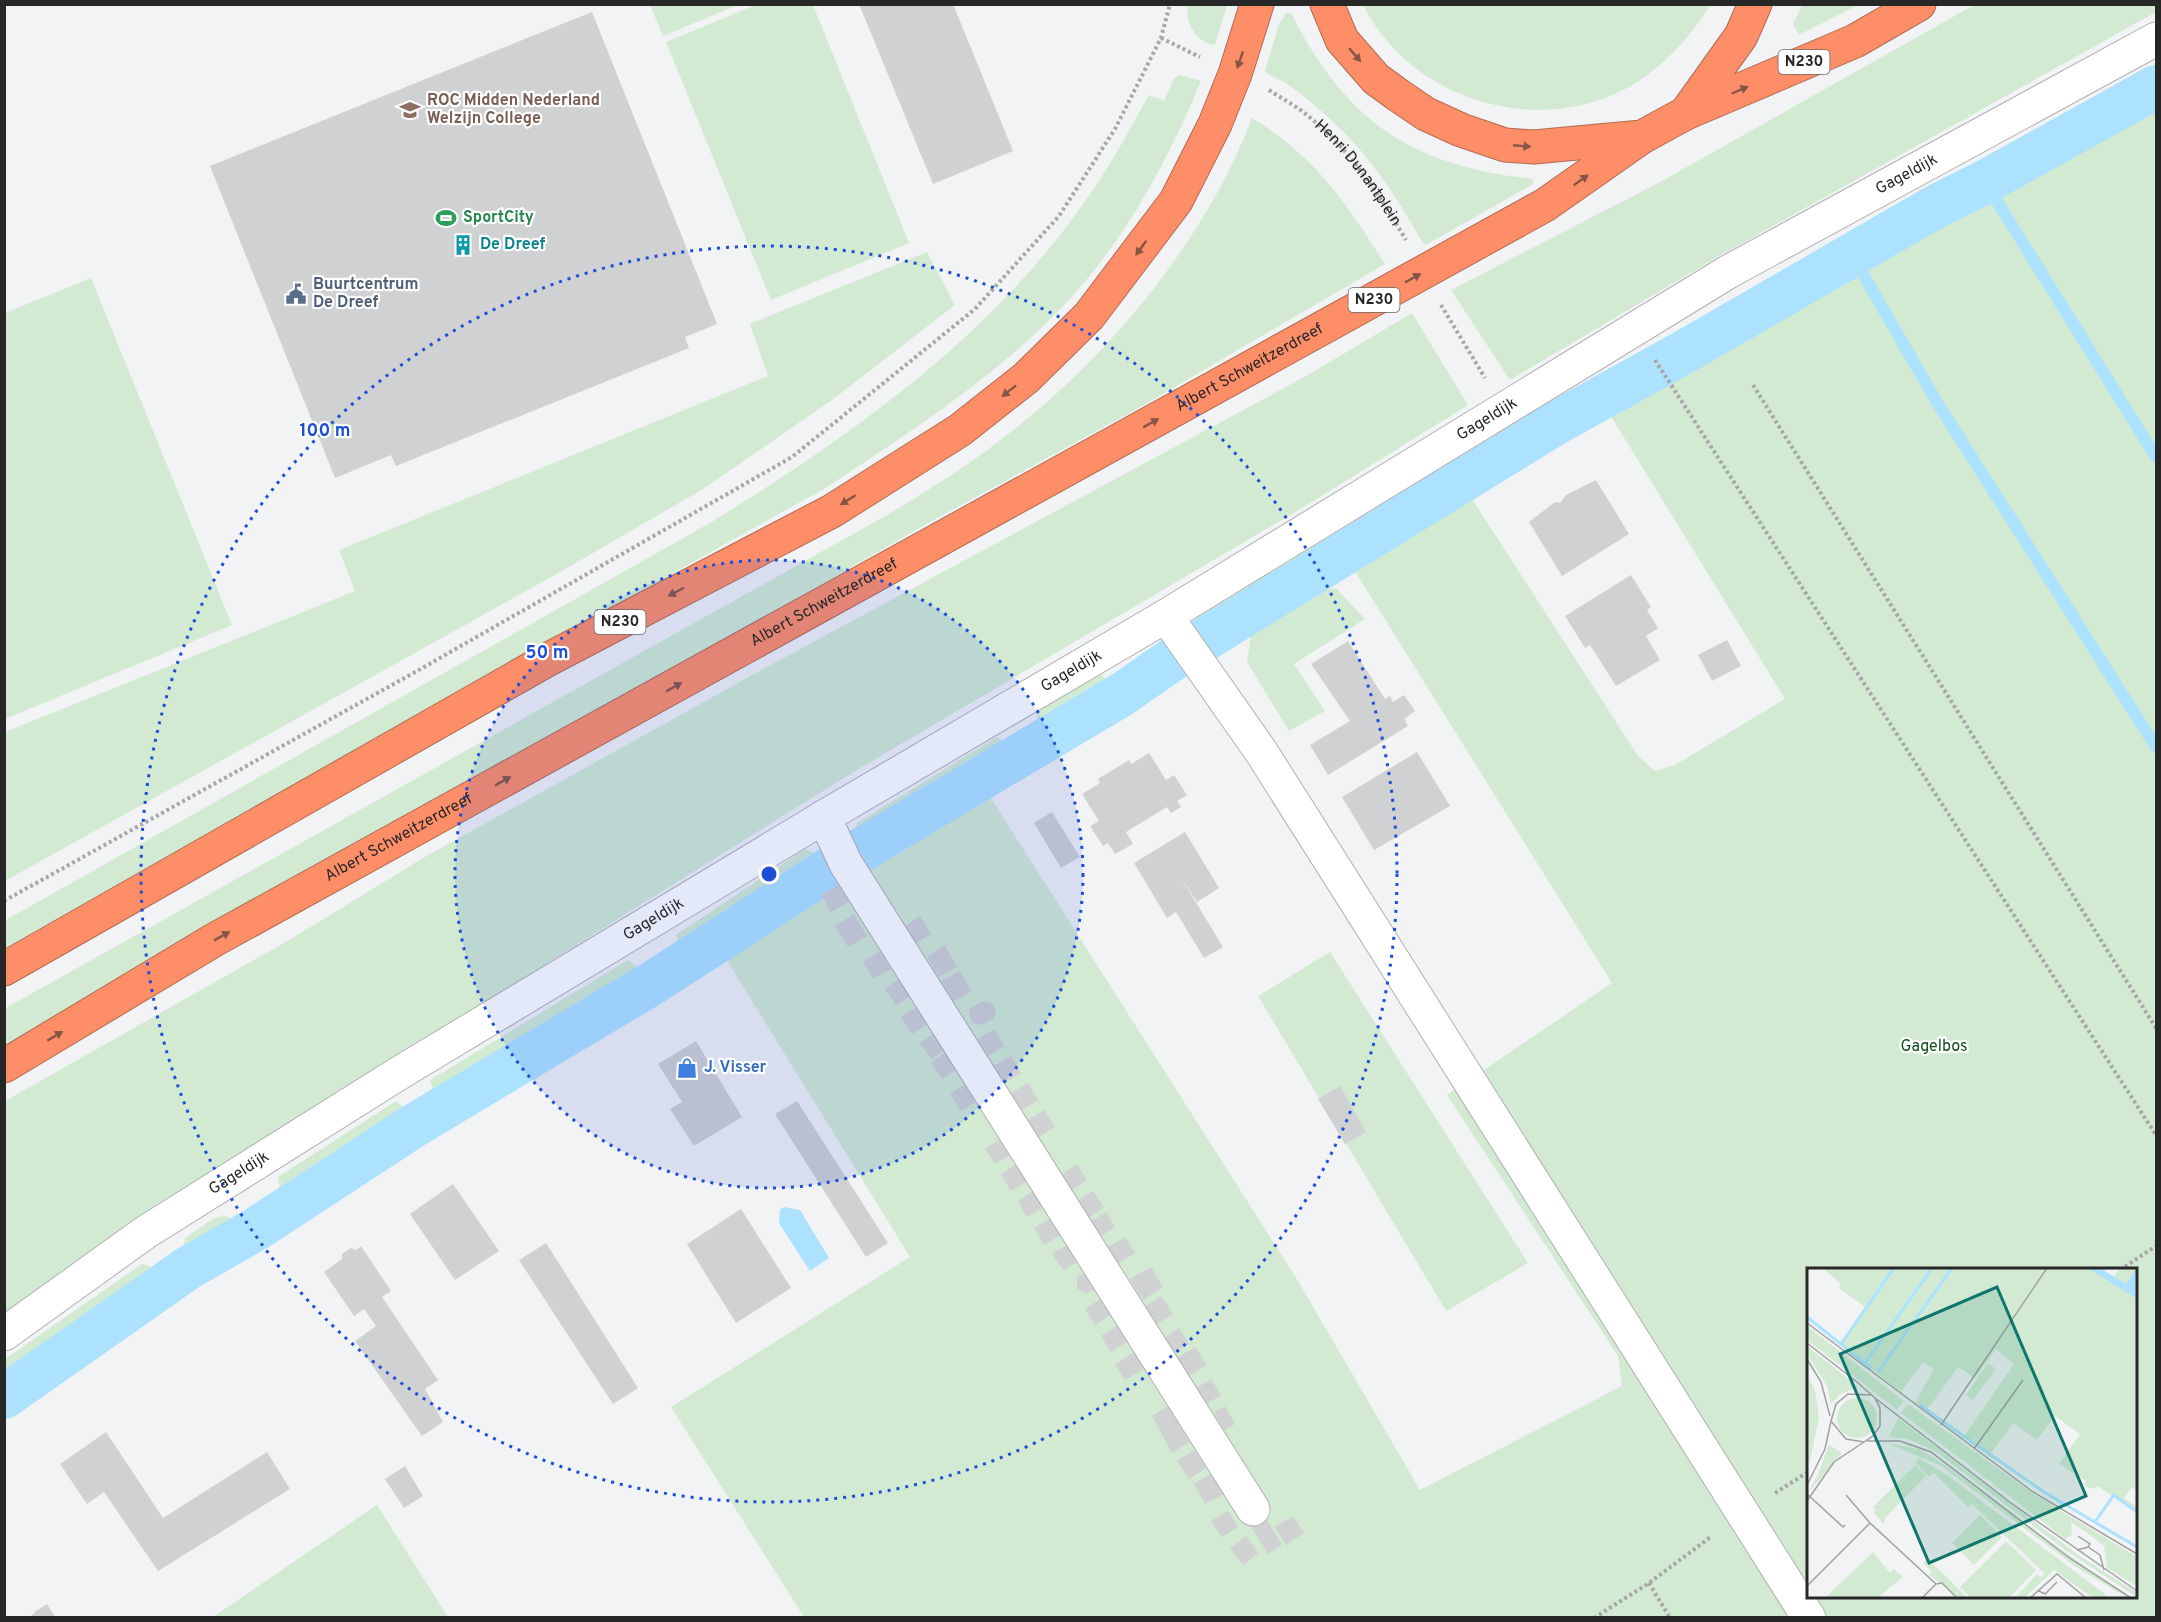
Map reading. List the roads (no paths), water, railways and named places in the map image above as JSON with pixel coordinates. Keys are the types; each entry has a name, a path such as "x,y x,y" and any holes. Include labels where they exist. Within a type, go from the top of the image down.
{"highway":[{"name":"N230","path":"4,969 548,660 832,511 960,430 1026,378 1089,316 1176,201 1215,124 1235,74 1257,4"},
{"name":"N230","path":"1327,4 1342,40 1376,79 1426,114 1461,130 1505,145 1534,147 1642,137 1686,113 1855,41 1919,4"},
{"name":"N230","path":"1686,113 1741,36 1755,4"},
{"name":"Albert Schweitzerdreef","path":"4,1066 214,940 1545,205 1642,137"}],"street":[{"name":"Gageldijk","path":"4,1334 155,1226 401,1072 824,817 1166,616 1728,272 2157,39"},
{"path":"1166,616 1263,753 1809,1617"},
{"path":"824,817 846,864 1253,1509"}],"water":[{"path":"784,1207 800,1210 829,1258 810,1271 779,1223 780,1210"}],"waterway":[{"path":"858,852 1121,695 1173,659 1556,423 1686,351 1935,207 1985,182 2156,87"},
{"path":"1985,182 2156,457"},
{"path":"1852,255 1938,404 2156,747"},
{"path":"4,1397 188,1268 256,1229 415,1125 651,984 837,864"}],"place":[{"name":"ROC Midden Nederland Welzijn College","path":"410,110"},
{"name":"SportCity","path":"446,218"},
{"name":"De Dreef","path":"463,245"},
{"name":"Buurtcentrum De Dreef","path":"296,294"},
{"name":"J. Visser","path":"687,1068"}],"park label":[{"name":"Gagelbos","path":"1934,1047"}]}
